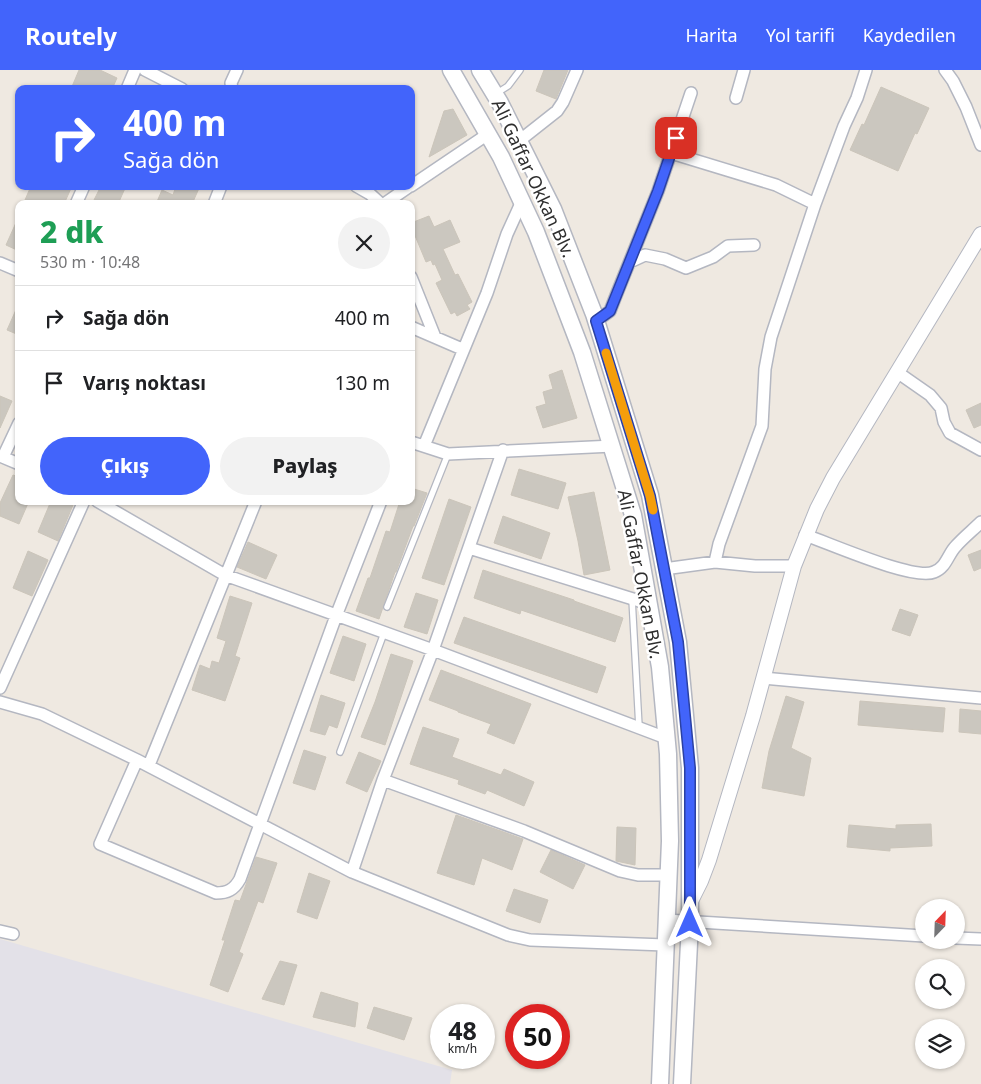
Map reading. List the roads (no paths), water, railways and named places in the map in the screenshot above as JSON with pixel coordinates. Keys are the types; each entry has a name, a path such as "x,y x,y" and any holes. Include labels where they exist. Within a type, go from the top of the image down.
{"main road":[{"name":"Ali Gaffar Okkan Blv.","path":"451,70 488,134 536,232 582,352 613,446 633,515 660,667 666,738 670,841 660,1084"},
{"name":"Ali Gaffar Okkan Blv.","path":"480,70 495,94 553,209 596,321 650,496 678,642 690,768 690,923 682,1084"}],"street":[{"path":"129,85 135,70"},
{"path":"145,70 174,85"},
{"path":"232,85 237,70"},
{"path":"519,141 557,111 577,70"},
{"path":"736,98 744,70"},
{"path":"715,562 719,544 762,426 765,369 771,337 815,204 844,126 857,98 866,70"},
{"path":"945,70 962,98 981,145"},
{"path":"596,321 610,311 658,191 691,93"},
{"path":"415,183 488,134"},
{"path":"671,153 776,184 815,204"},
{"path":"363,190 377,200"},
{"path":"388,200 405,190"},
{"path":"424,446 462,349 487,293 507,234 522,201"},
{"path":"690,903 709,860 794,566 805,535 833,478 981,234"},
{"path":"630,262 645,255 665,259 686,268 713,257 728,246 754,245"},
{"path":"0,263 15,269"},
{"path":"415,287 435,337"},
{"path":"415,329 462,349"},
{"path":"897,372 930,396 941,408 944,422 950,434 981,450"},
{"path":"15,431 1,459 15,463"},
{"path":"415,443 448,454 613,446"},
{"path":"352,872 383,780 433,650 503,450"},
{"path":"0,688 82,505"},
{"path":"104,505 225,576 433,650 666,738"},
{"path":"148,765 254,505"},
{"path":"137,760 100,844 216,893 224,893 236,885 261,824 336,616 379,505"},
{"path":"805,535 899,569 924,574 934,572 944,564 954,547 981,522"},
{"path":"469,548 649,604"},
{"path":"664,569 715,562 755,566 794,566"},
{"path":"763,678 981,698"},
{"path":"0,702 42,714 148,765 352,872 508,935 530,940 665,945"},
{"path":"383,780 524,831 620,871 638,875 668,875"},
{"path":"666,920 690,923 915,936"},
{"path":"0,931 13,934"},
{"path":"965,938 981,939"}],"lane":[{"path":"495,94 508,86 520,70"},
{"path":"387,607 448,454"},
{"path":"632,599 639,727"},
{"path":"340,752 384,633"}]}
